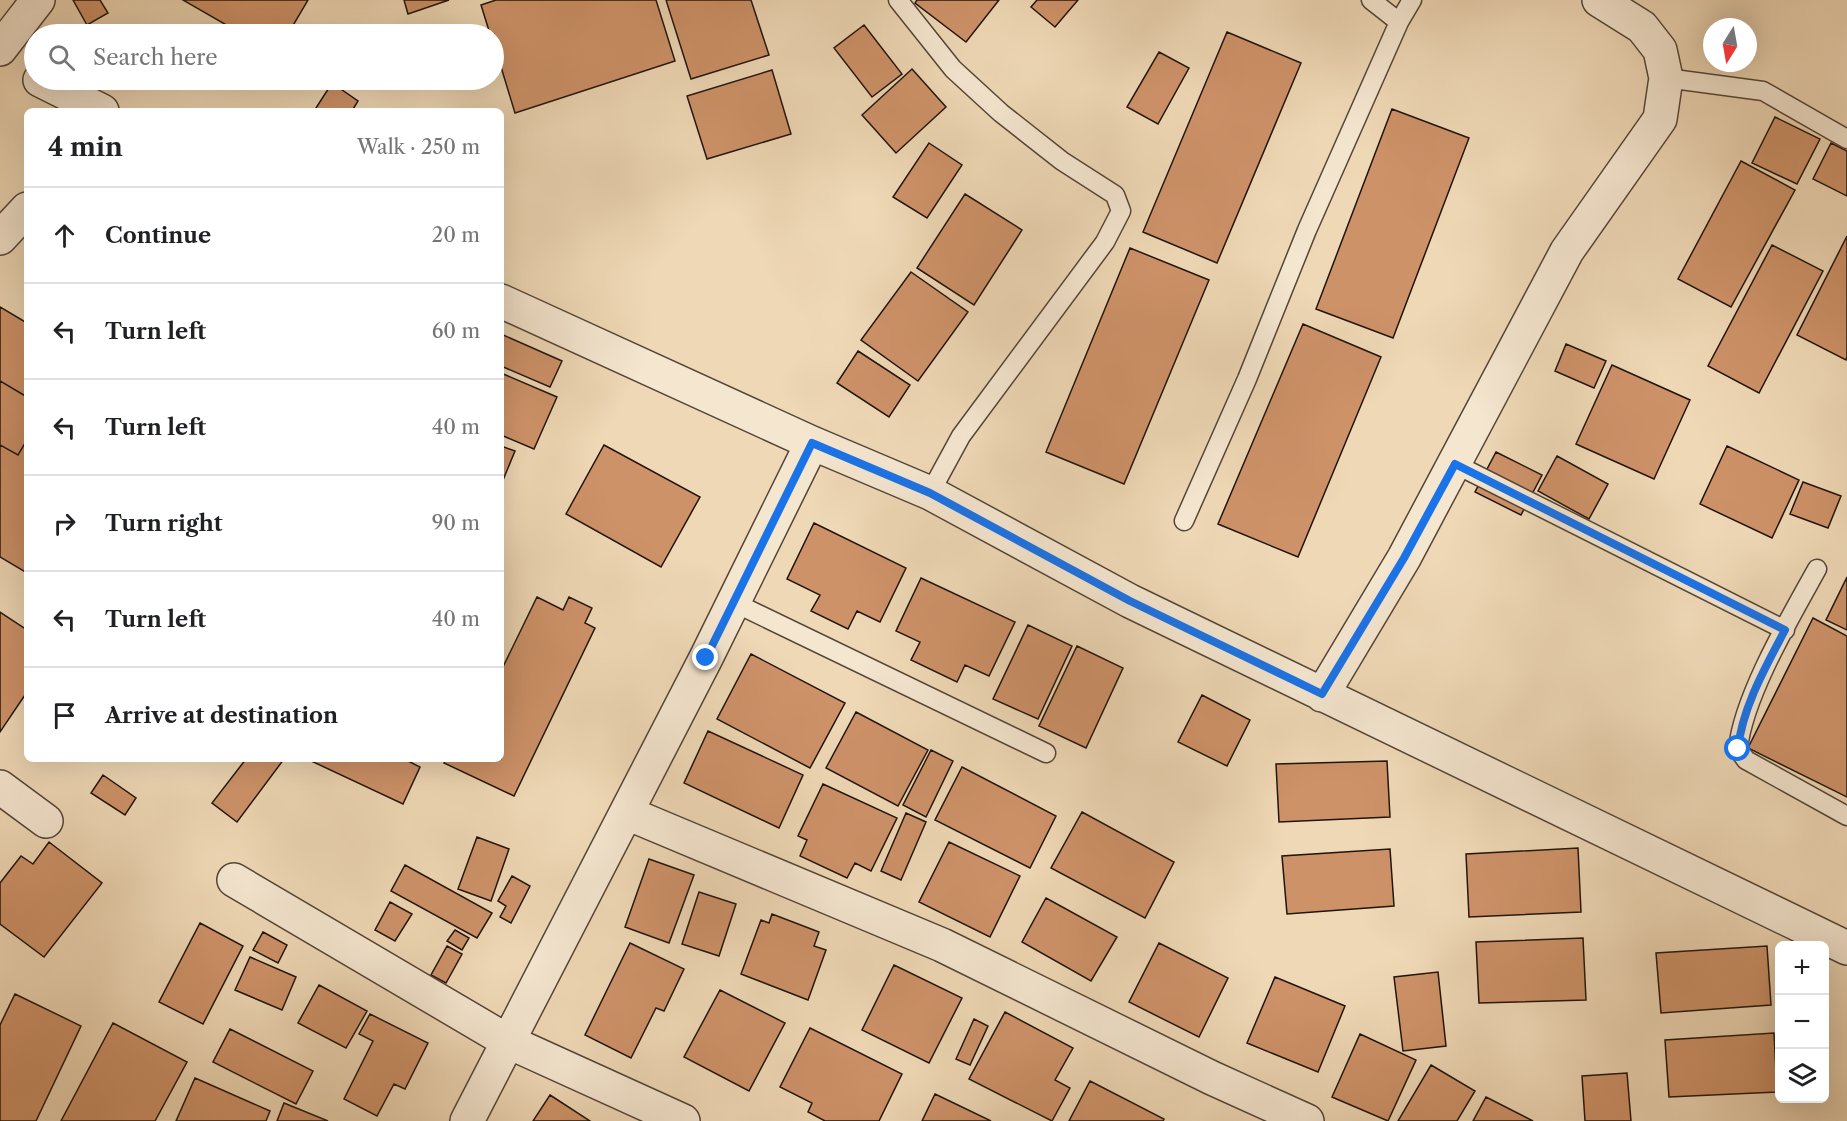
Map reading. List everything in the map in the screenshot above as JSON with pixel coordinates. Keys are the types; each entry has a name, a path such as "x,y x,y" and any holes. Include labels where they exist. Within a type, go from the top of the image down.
{"street":[{"path":"0,49 38,0"},
{"path":"1322,694 1404,558 1567,251 1660,119 1666,78 1660,50 1642,27 1599,0"},
{"path":"0,60 24,72"},
{"path":"60,90 96,108"},
{"path":"0,238 24,212"},
{"path":"504,302 812,443 930,493 1130,601 1847,948"},
{"path":"467,1121 627,813 812,443"},
{"path":"0,788 46,821"},
{"path":"627,813 942,945 1212,1078 1307,1121"},
{"path":"234,879 509,1042 683,1121"}],"lane":[{"path":"898,0 953,69 1000,113 1044,147 1115,195 1121,211 1105,242 962,436 930,493"},
{"path":"1371,0 1399,22"},
{"path":"1184,521 1247,380 1307,230 1399,22 1412,0"},
{"path":"1666,78 1762,91 1847,139"},
{"path":"1455,464 1785,630"},
{"path":"1817,569 1785,630 1748,710 1740,732 1738,749 1746,760 1847,816"},
{"path":"733,603 1046,753"}],"building":[{"path":"73,0 100,0 108,13 86,24"},
{"path":"183,0 308,0 294,24 225,24"},
{"path":"404,0 449,0 408,14"},
{"path":"496,0 656,0 675,61 515,113 504,77 504,24 487,24 481,5"},
{"path":"666,0 751,0 769,55 691,79"},
{"path":"917,0 999,0 966,42 915,3"},
{"path":"1037,0 1078,0 1055,27 1031,7"},
{"path":"864,25 902,74 872,97 834,48"},
{"path":"1227,32 1301,63 1217,263 1143,232"},
{"path":"1159,52 1189,68 1158,124 1127,107"},
{"path":"912,69 946,107 896,153 862,115"},
{"path":"772,70 791,134 707,159 687,96"},
{"path":"328,90 342,90 358,101 354,108 316,108"},
{"path":"1392,109 1469,138 1393,338 1316,309"},
{"path":"1775,117 1820,139 1797,184 1752,163"},
{"path":"929,143 962,165 927,218 893,197"},
{"path":"1831,143 1847,151 1847,196 1813,179"},
{"path":"1741,161 1795,190 1731,307 1678,279"},
{"path":"965,194 1022,230 974,305 917,268"},
{"path":"1847,236 1847,357 1846,360 1797,335"},
{"path":"1772,245 1823,271 1759,393 1708,366"},
{"path":"1130,248 1209,280 1124,484 1046,452"},
{"path":"911,272 968,312 918,381 861,340"},
{"path":"0,307 24,321 24,395 0,381"},
{"path":"1303,324 1381,357 1298,557 1218,524"},
{"path":"504,335 562,361 550,387 504,367"},
{"path":"1566,344 1606,361 1594,388 1555,371"},
{"path":"858,351 910,385 889,417 837,383"},
{"path":"1612,365 1690,400 1654,479 1576,444"},
{"path":"504,374 557,397 534,449 504,436"},
{"path":"0,381 24,395 24,445 18,455 0,445"},
{"path":"0,445 18,455 24,445 24,571 0,557"},
{"path":"604,445 700,497 661,567 566,514"},
{"path":"1727,446 1799,480 1772,538 1700,504"},
{"path":"504,447 515,451 504,478"},
{"path":"1496,452 1542,475 1521,515 1475,492"},
{"path":"1557,456 1608,484 1589,519 1538,491"},
{"path":"1803,482 1841,496 1828,528 1790,514"},
{"path":"814,523 906,568 880,622 857,611 848,629 811,611 820,595 787,579"},
{"path":"1847,577 1847,630 1826,620"},
{"path":"921,578 1015,622 989,676 965,665 957,682 911,660 920,642 896,631"},
{"path":"537,597 563,610 569,597 592,608 585,623 595,628 514,796 444,763 504,762 504,665"},
{"path":"0,612 24,628 24,696 0,732"},
{"path":"1813,618 1847,636 1847,797 1748,748"},
{"path":"1028,625 1072,646 1038,719 993,699"},
{"path":"1077,646 1123,668 1086,748 1039,726"},
{"path":"751,654 845,703 810,768 717,719"},
{"path":"1202,695 1250,720 1227,766 1178,742"},
{"path":"856,712 928,750 898,806 826,768"},
{"path":"708,731 803,775 779,828 684,783"},
{"path":"931,750 953,761 926,817 903,805"},
{"path":"1387,761 1390,817 1279,822 1276,764"},
{"path":"244,762 282,762 237,822 212,803"},
{"path":"313,762 410,762 420,767 403,804"},
{"path":"962,767 1056,816 1030,868 935,820"},
{"path":"103,775 136,798 125,815 91,793"},
{"path":"823,784 897,818 871,871 855,863 847,878 800,856 807,840 798,836"},
{"path":"1082,812 1174,862 1145,918 1051,868"},
{"path":"906,813 926,822 901,880 881,871"},
{"path":"477,837 509,849 491,901 458,889"},
{"path":"49,842 102,883 44,957 0,924 0,883 21,856 33,864"},
{"path":"949,842 1020,876 990,937 919,902"},
{"path":"1578,848 1581,912 1469,917 1466,854"},
{"path":"1390,849 1394,906 1287,914 1282,856"},
{"path":"649,859 694,875 669,943 625,927"},
{"path":"405,865 492,913 477,938 391,891"},
{"path":"512,876 530,886 511,923 500,917 506,906 498,901"},
{"path":"699,892 736,904 719,956 682,944"},
{"path":"1046,898 1117,937 1091,981 1022,942"},
{"path":"390,902 412,914 395,941 375,930"},
{"path":"772,914 819,932 814,946 826,950 808,1000 741,974 761,920 769,923"},
{"path":"200,923 243,946 203,1024 159,1002"},
{"path":"455,930 469,938 462,950 447,941"},
{"path":"263,932 287,945 278,963 253,950"},
{"path":"1583,938 1586,1000 1479,1003 1476,942"},
{"path":"630,943 684,969 664,1011 656,1008 631,1058 585,1035"},
{"path":"1159,943 1228,978 1199,1037 1129,1002"},
{"path":"447,946 462,954 446,983 431,975"},
{"path":"1767,946 1771,1005 1661,1013 1656,953"},
{"path":"250,957 296,977 282,1010 235,990"},
{"path":"894,965 962,998 929,1063 862,1030"},
{"path":"1438,972 1446,1046 1403,1051 1394,977"},
{"path":"1275,977 1345,1006 1318,1072 1247,1043"},
{"path":"319,985 367,1011 346,1048 298,1023"},
{"path":"720,990 785,1023 749,1091 684,1057"},
{"path":"15,994 81,1026 36,1121 0,1121 0,1025"},
{"path":"1005,1012 1073,1048 1055,1080 1070,1088 1052,1121 969,1079"},
{"path":"370,1014 428,1043 405,1089 394,1084 377,1116 344,1099 373,1041 359,1034"},
{"path":"974,1019 988,1026 970,1065 956,1059"},
{"path":"113,1023 187,1062 155,1121 61,1121"},
{"path":"810,1028 902,1074 879,1121 825,1121 808,1112 812,1103 780,1087"},
{"path":"230,1029 313,1071 296,1104 213,1062"},
{"path":"1774,1033 1775,1092 1669,1097 1665,1040"},
{"path":"1360,1034 1416,1060 1388,1121 1332,1097"},
{"path":"1431,1065 1475,1091 1457,1121 1398,1121"},
{"path":"1627,1073 1631,1121 1585,1121 1582,1076"},
{"path":"195,1078 270,1111 266,1121 176,1121"},
{"path":"1090,1081 1164,1119 1163,1121 1069,1121"},
{"path":"935,1094 991,1121 922,1121"},
{"path":"550,1095 590,1121 533,1121"},
{"path":"1486,1097 1533,1121 1473,1121"},
{"path":"284,1103 328,1121 277,1121"}],"route":[{"path":"706,658 812,443 930,493 1130,601 1322,694 1404,558 1455,464 1785,630 1774,649 1748,710 1740,732 1738,749"}]}
